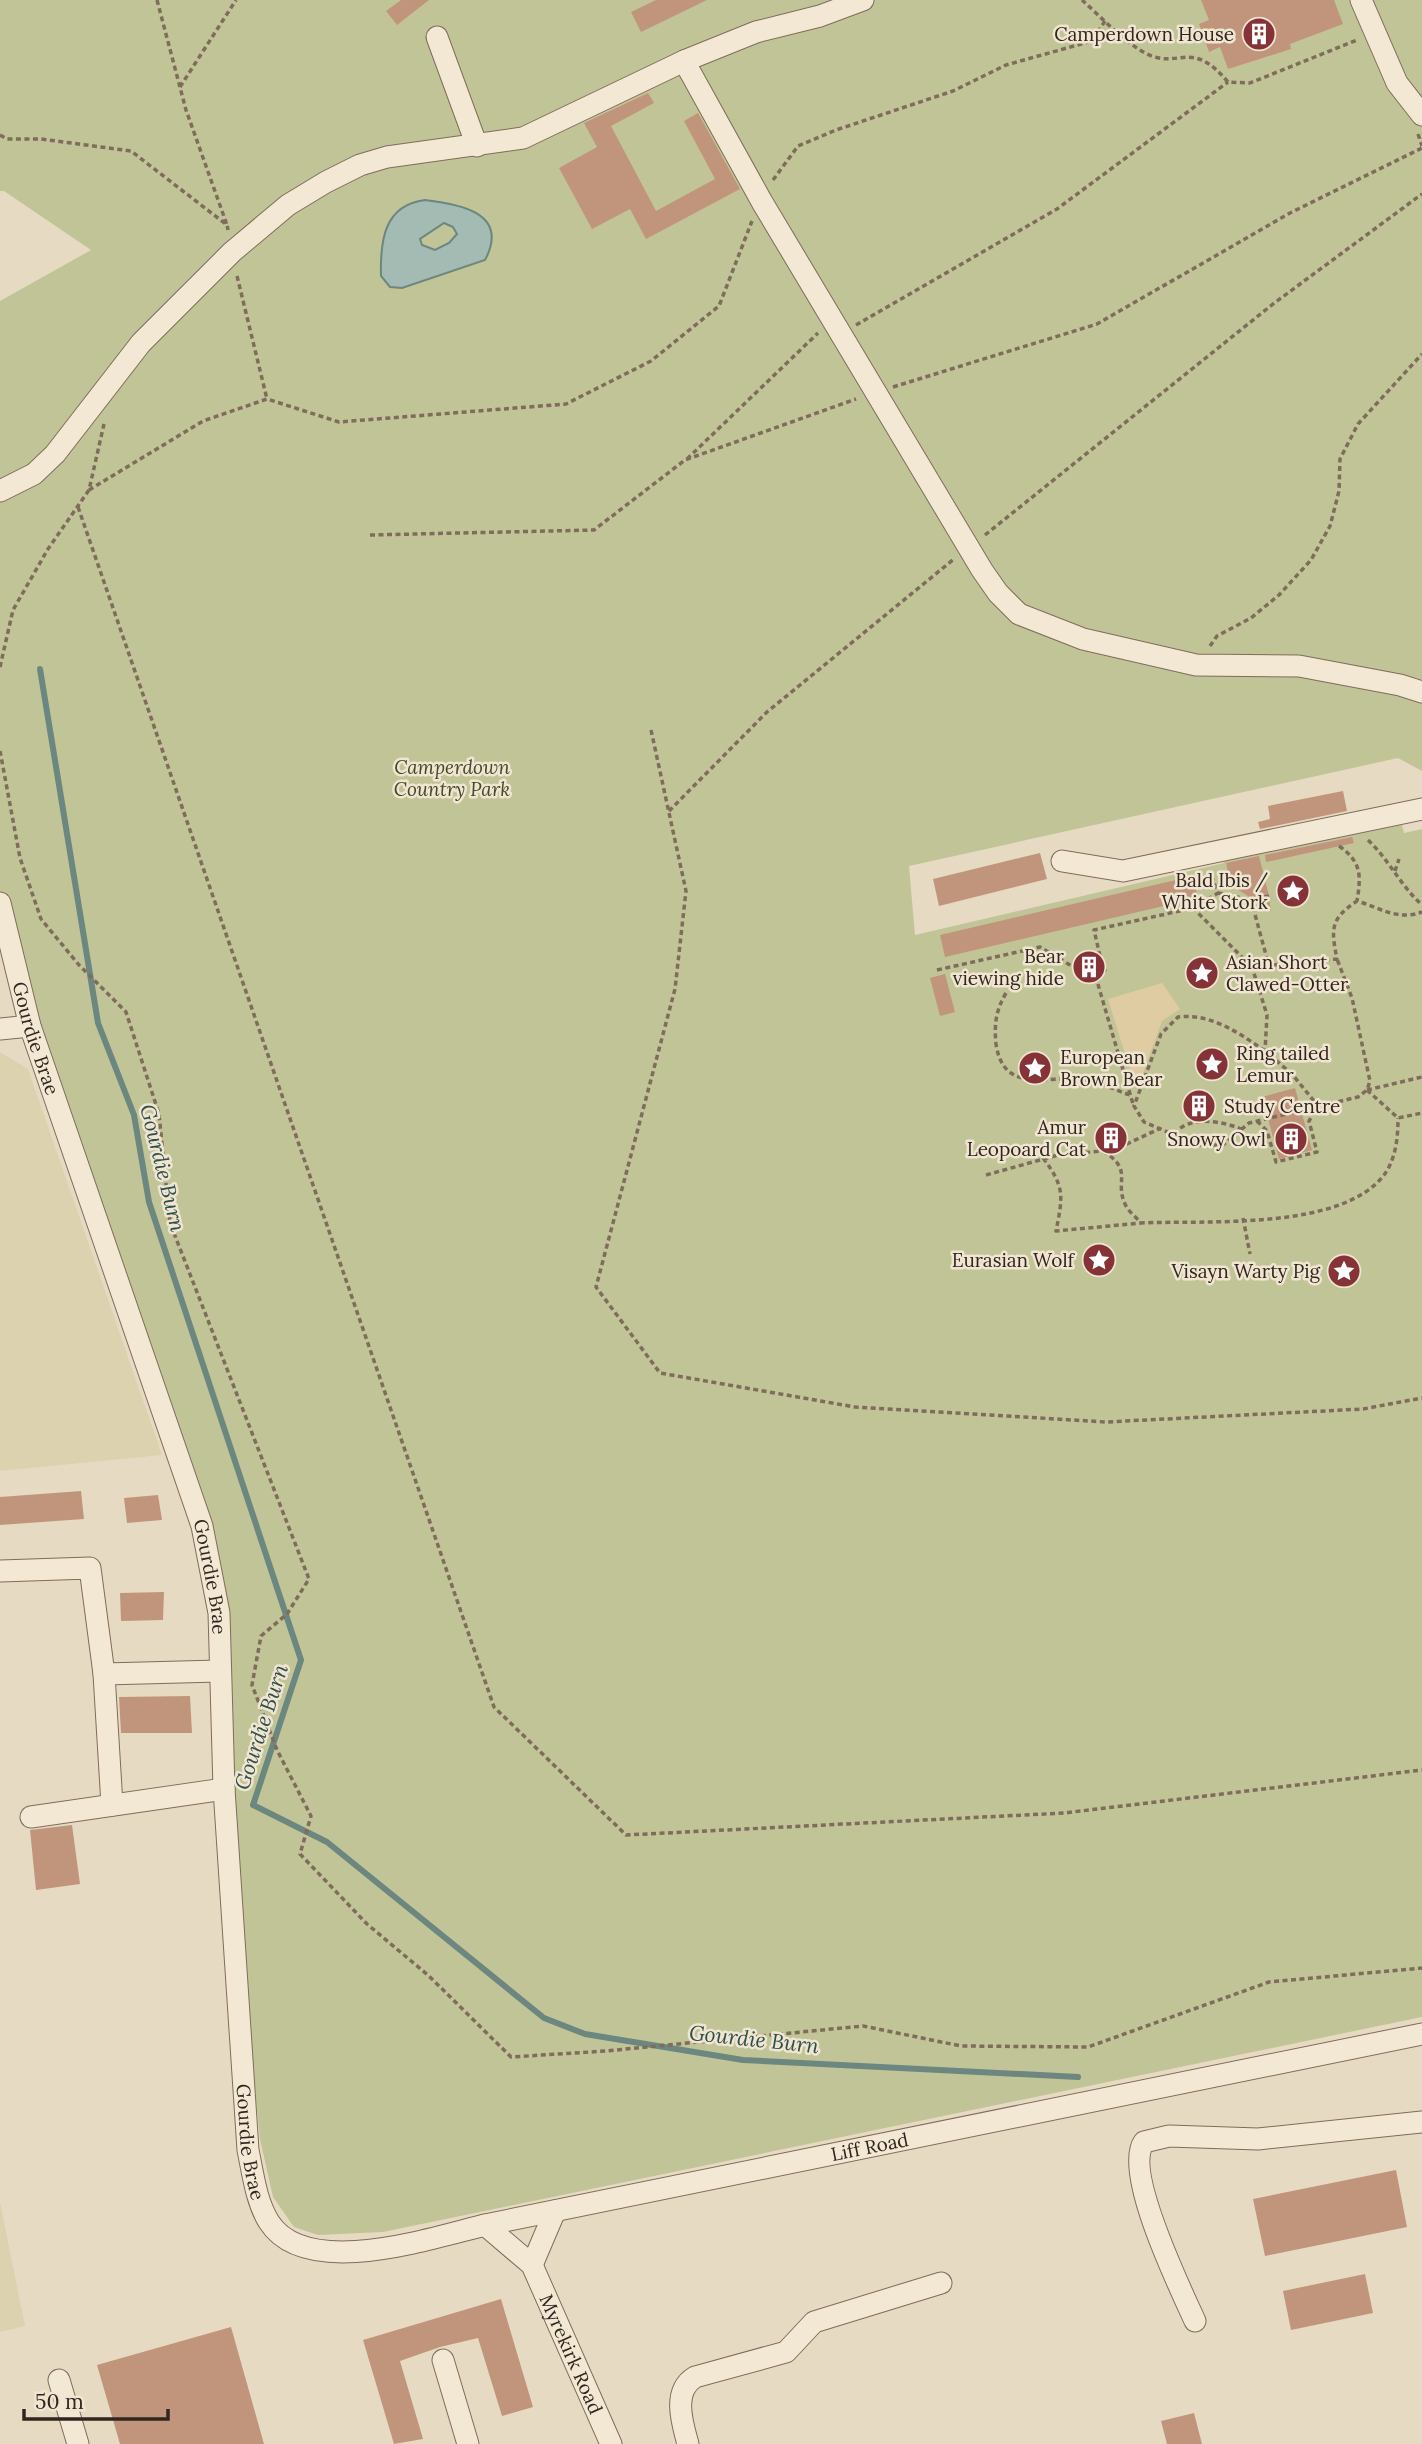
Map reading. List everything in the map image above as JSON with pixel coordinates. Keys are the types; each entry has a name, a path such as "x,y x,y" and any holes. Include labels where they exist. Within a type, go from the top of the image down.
{"street":[{"path":"0,491 34,474 55,454 141,343 232,252 288,205 360,165 387,157 523,138 684,61 756,32 820,16 863,0"},
{"path":"1361,0 1397,83 1422,115"},
{"path":"437,37 477,146"},
{"path":"684,61 762,202 969,548 998,593 1019,614 1083,639 1196,665 1299,666 1400,685 1422,692"},
{"path":"1062,861 1123,871 1422,809"},
{"name":"Gourdie Brae","path":"0,902 30,1026 202,1526 219,1613 223,1789 248,2150 256,2193 270,2224 297,2245 317,2253"},
{"path":"0,1030 30,1026"},
{"path":"0,1571 90,1568 103,1674 112,1805"},
{"path":"103,1674 219,1671"},
{"path":"31,1817 223,1789"},
{"name":"Liff Road","path":"317,2253 388,2248 485,2225 1422,2034"},
{"path":"1195,2321 1162,2244 1141,2180 1138,2155 1144,2141 1169,2136 1258,2139 1422,2122"},
{"path":"532,2265 555,2211"},
{"name":"Myrekirk Road","path":"485,2225 532,2265 611,2444"},
{"path":"688,2444 681,2393 687,2382 695,2377 786,2352 814,2322 941,2283"},
{"path":"443,2360 468,2444"},
{"path":"59,2380 78,2444"}],"path":[{"path":"157,0 180,87 227,225 267,400"},
{"path":"180,87 236,0"},
{"path":"1082,0 1146,53 1166,57 1194,56 1214,65 1228,82"},
{"path":"89,490 204,421 267,400 339,422 566,404 651,361 719,306 746,233 775,174 798,146 836,130 953,91 1006,65 1092,41 1105,20"},
{"path":"370,535 594,530 685,460 821,330 842,333 1057,209 1228,82 1250,83 1375,33"},
{"path":"0,135 7,139 41,139 131,150 227,225"},
{"path":"685,460 877,392 1097,324 1290,213 1422,148"},
{"path":"669,812 767,712 1273,304 1422,194"},
{"path":"1196,665 1217,636 1251,618 1311,560 1330,526 1339,491 1340,459 1358,424 1422,354"},
{"path":"0,667 13,610 48,549 89,490 107,413"},
{"path":"78,507 494,1707 626,1835 1063,1814 1422,1770"},
{"path":"651,730 686,891 675,989 596,1287 660,1373 855,1407 1106,1422 1363,1409 1422,1398"},
{"path":"0,751 20,858 41,919 79,965 126,1012 159,1114 170,1223 309,1579 287,1614 261,1636 252,1685 277,1750 311,1816 300,1854 367,1924 429,1976 510,2057 606,2051 863,2026 961,2046 1088,2047 1269,1982 1422,1968"},
{"path":"1368,840 1388,859 1404,888 1422,905"},
{"path":"1339,846 1353,856 1360,878 1357,901 1335,918 1333,928 1337,959 1352,998 1366,1059 1370,1081 1367,1090"},
{"path":"1395,871 1399,859"},
{"path":"1209,869 1218,892"},
{"path":"1269,896 1251,900 1237,894 1218,892 1194,908 1094,930 1105,970 1097,981 1130,1095 1144,1122 1198,1144 1223,1145 1242,1129 1257,1121 1358,1097 1367,1090 1422,1077"},
{"path":"1251,900 1269,966"},
{"path":"1357,901 1409,917 1422,912"},
{"path":"1194,908 1252,967 1267,1015 1265,1051"},
{"path":"937,970 1040,947 1075,968 1077,959 1085,953 1100,956"},
{"path":"1252,967 1337,959"},
{"path":"1006,992 999,1005 995,1026 1000,1058 1009,1073 1028,1080 1085,1080 1130,1095"},
{"path":"1134,1106 1161,1034 1178,1017 1203,1017 1234,1030 1292,1074 1318,1106"},
{"path":"1367,1090 1398,1118"},
{"path":"1257,1121 1267,1131 1276,1162 1317,1152 1309,1121 1318,1106"},
{"path":"1398,1118 1422,1112"},
{"path":"1043,1158 1059,1179 1062,1190 1056,1231 1142,1223 1295,1216 1335,1208 1363,1195 1385,1174 1395,1150 1398,1118"},
{"path":"1174,1134 1188,1124 1216,1121 1242,1129"},
{"path":"986,1175 1043,1158 1134,1144 1161,1129"},
{"path":"1102,1151 1117,1160 1124,1174 1126,1205 1142,1223"},
{"path":"1243,1219 1250,1254"}],"shaded area":[{"path":"0,1052 28,1069 162,1455 0,1471"},
{"path":"0,2202 25,2326 0,2332"}],"green space":[{"name":"Camperdown Country Park","path":"0,0 1422,0 1422,771 1398,758 909,866 915,935 1224,863 1223,856 1400,818 1404,833 1422,829 1422,2017 383,2232 318,2235 294,2227 273,2197 260,2139 224,1789 219,1613 0,903 0,301 91,250 4,191 0,191"}],"sand":[{"path":"1162,983 1180,1009 1162,1021 1142,1076 1132,1077 1108,999"}],"water":[{"path":"425,200 453,204 478,214 486,221 491,231 491,244 485,260 402,288 390,287 381,276 384,238 393,217 411,203","holes":["444,223 453,227 457,234 449,243 435,250 422,245 420,239"]}],"building":[{"path":"401,0 429,0 397,25 386,11"},
{"path":"656,0 707,0 641,32 631,12"},
{"name":"Camperdown House","path":"1201,0 1334,0 1343,24 1290,44 1291,49 1228,69 1220,47 1209,52 1199,24 1209,20"},
{"path":"648,93 654,103 611,126 656,211 715,179 684,121 698,113 740,189 646,239 630,209 592,229 559,168 597,147 584,123"},
{"path":"1343,791 1347,811 1260,829 1258,822 1270,819 1268,806"},
{"path":"1352,837 1354,843 1266,862 1265,855"},
{"path":"1040,853 1047,879 939,906 933,879"},
{"path":"1259,856 1271,911 1231,885 1226,863"},
{"path":"1193,876 1198,898 945,957 940,935"},
{"name":"Bear viewing hide","path":"1089,958 1096,961 1099,968 1096,975 1089,978 1082,975 1079,968 1082,961"},
{"path":"945,974 955,1012 940,1016 930,978"},
{"path":"1295,1088 1312,1150 1279,1159 1262,1097"},
{"name":"Study Centre","path":"1207,1090 1212,1116 1191,1121 1186,1095"},
{"path":"81,1491 84,1519 0,1525 0,1497"},
{"path":"158,1495 162,1520 127,1523 124,1498"},
{"path":"164,1592 163,1620 121,1621 120,1593"},
{"path":"190,1696 192,1733 121,1733 119,1697"},
{"path":"72,1825 80,1884 36,1890 30,1830"},
{"path":"1396,2170 1407,2227 1265,2256 1253,2199"},
{"path":"1365,2274 1373,2313 1291,2330 1283,2291"},
{"path":"501,2299 533,2407 502,2416 478,2338 440,2347 400,2361 423,2439 394,2444 363,2340"},
{"path":"231,2327 264,2444 120,2444 97,2365"},
{"path":"1194,2413 1202,2444 1167,2444 1161,2421"}],"waterway":[{"name":"Gourdie Burn","path":"40,669 98,1023 134,1115 149,1202 301,1660 253,1805 327,1842 544,2018 585,2034 743,2060 1078,2077"}],"place":[{"name":"Camperdown House","path":"1259,34"},
{"name":"Bald Ibis / White Stork","path":"1293,891"},
{"name":"Bear viewing hide","path":"1089,967"},
{"name":"Asian Short Clawed-Otter","path":"1202,973"},
{"name":"Ring tailed Lemur","path":"1212,1064"},
{"name":"European Brown Bear","path":"1035,1068"},
{"name":"Study Centre","path":"1199,1106"},
{"name":"Amur Leopoard Cat","path":"1111,1138"},
{"name":"Snowy Owl","path":"1291,1139"},
{"name":"Eurasian Wolf","path":"1099,1260"},
{"name":"Visayn Warty Pig","path":"1344,1271"}]}
